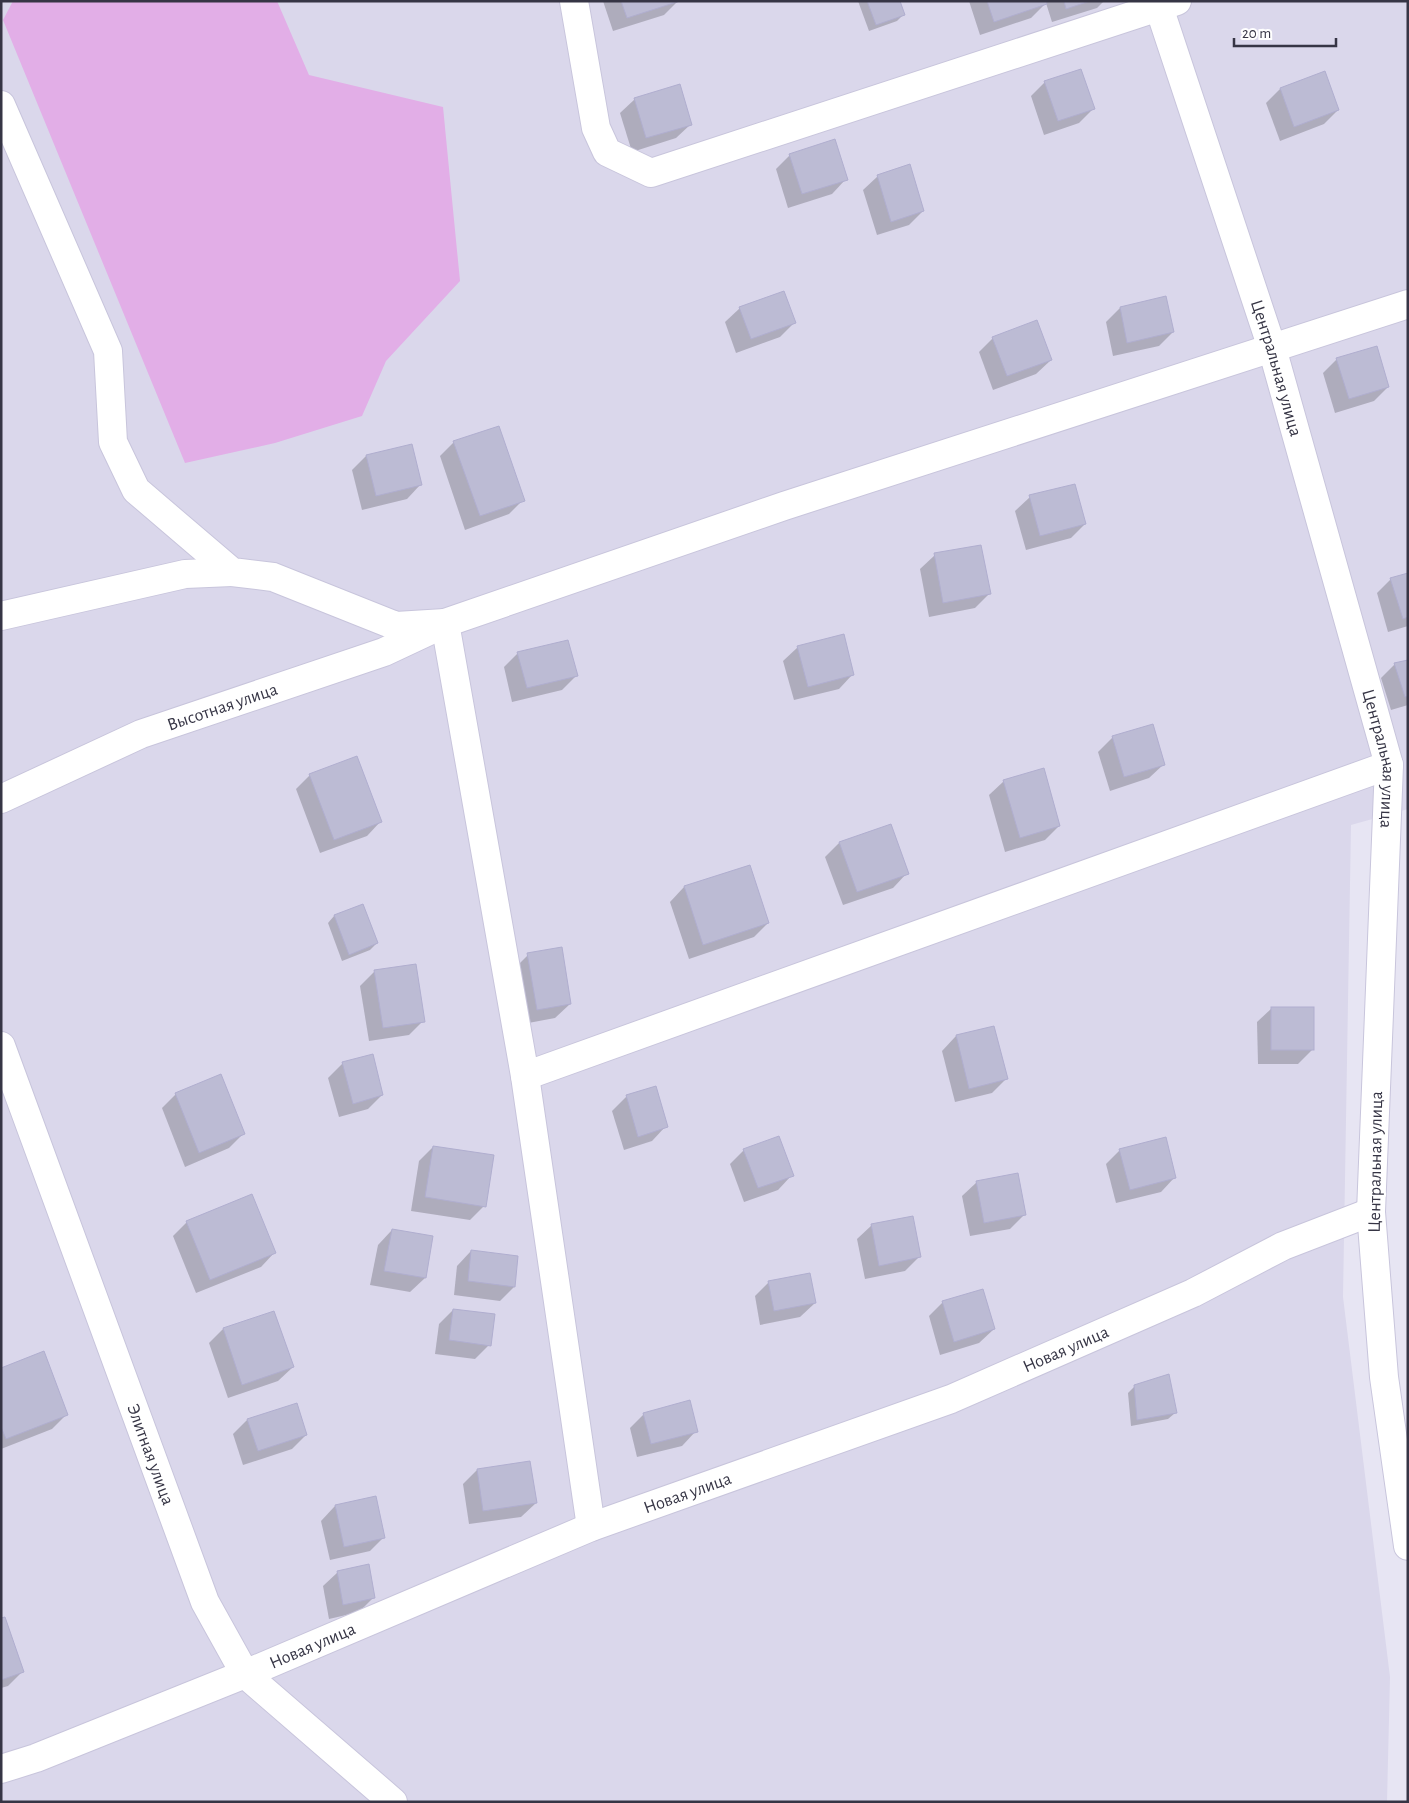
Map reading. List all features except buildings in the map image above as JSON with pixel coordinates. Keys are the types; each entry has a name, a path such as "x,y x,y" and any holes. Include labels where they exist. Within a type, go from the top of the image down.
{"street":[{"path":"574,1 596,128 607,152 651,173 1164,3"},
{"name":"Центральная улица","path":"1164,3 1272,348 1389,765 1372,1212 1384,1377 1408,1546"},
{"path":"1,105 108,351 112,442 136,490 232,572"},
{"path":"1,616 185,574 232,572 273,577 396,626 446,623 784,506 1408,304"},
{"path":"446,623 525,1076 591,1527"},
{"name":"Высотная улица","path":"1,798 141,734 384,652 446,623"},
{"path":"525,1076 1389,765"},
{"name":"Элитная улица","path":"1,1046 205,1602 245,1674 393,1802"},
{"name":"Новая улица","path":"1,1769 36,1758 245,1674 591,1527 951,1399 1193,1293 1283,1246 1372,1212"}],"shaded area":[{"path":"1,1 1408,1 1408,809 1351,825 1343,1297 1390,1677 1387,1802 1,1802"},
{"path":"13,1 277,1 309,75 443,107 460,281 386,361 362,416 275,443 185,463 3,20"}]}
